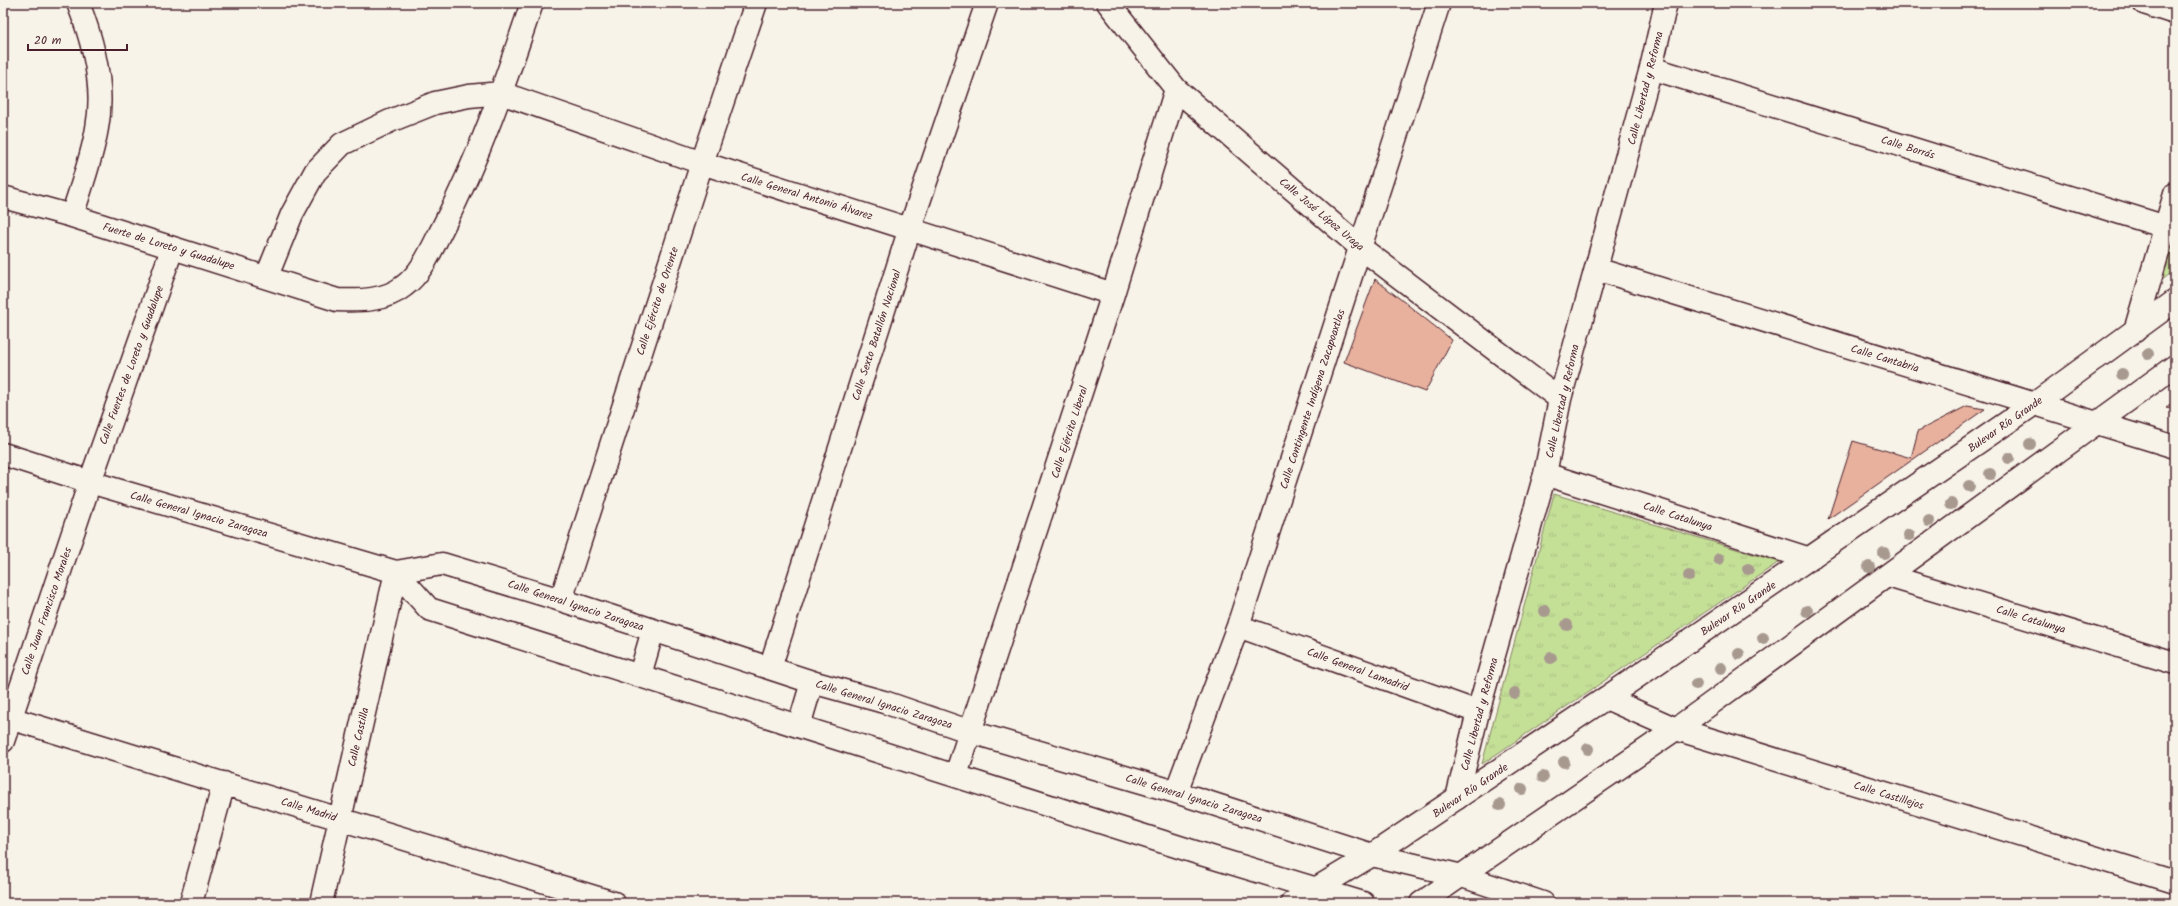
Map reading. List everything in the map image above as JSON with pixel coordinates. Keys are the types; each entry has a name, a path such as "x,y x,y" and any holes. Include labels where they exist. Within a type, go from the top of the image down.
{"street":[{"path":"72,216 98,126 98,75 88,28 78,3"},
{"name":"Fuerte de Loreto y Guadalupe","path":"3,197 72,216 172,249 266,276 337,300 369,300 388,294 404,286 427,259 459,196 502,93 532,3"},
{"name":"Calle Ejército de Oriente","path":"561,600 702,162 756,3"},
{"name":"Calle Sexto Batallón Nacional","path":"770,668 910,228 987,3"},
{"name":"Calle José López Uraga","path":"1108,3 1176,89 1361,248 1560,399"},
{"name":"Calle Contingente Indígena Zacapoaxtlas","path":"1176,792 1238,626 1439,3"},
{"name":"Calle Libertad y Reforma","path":"1457,798 1478,712 1545,474 1560,399 1651,68 1666,3"},
{"path":"2144,3 2175,13"},
{"name":"Calle Borrás","path":"1651,68 2166,227"},
{"name":"Calle Ejército Liberal","path":"956,775 1113,294 1176,89"},
{"path":"266,276 292,214 315,172 342,144 390,121 435,103 469,96 502,93"},
{"name":"Calle General Antonio Álvarez","path":"502,93 702,162 1113,294"},
{"path":"2135,332 2175,194"},
{"name":"Calle Fuertes de Loreto y Guadalupe","path":"90,482 172,249"},
{"name":"Calle Cantabria","path":"1596,269 2175,447"},
{"name":"Bulevar Río Grande","path":"1292,903 1372,855 1810,559 2034,404 2135,332 2175,301"},
{"path":"1421,903 1676,729 2175,366"},
{"name":"Calle General Ignacio Zaragoza","path":"3,454 90,482 396,572 442,564 561,600 812,682 884,702 971,732 1176,792 1372,855 1462,876 1543,903"},
{"name":"Calle Catalunya","path":"1545,474 1810,559"},
{"name":"Calle Juan Francisco Morales","path":"3,741 6,717 90,482"},
{"path":"396,572 429,609 1198,853 1363,903"},
{"name":"Calle Castilla","path":"321,903 339,818 396,572"},
{"name":"Calle Catalunya","path":"1888,576 2175,663"},
{"name":"Calle General Lamadrid","path":"1238,626 1478,712"},
{"path":"640,675 653,630"},
{"path":"800,726 812,682"},
{"name":"Calle Castillejos","path":"1606,698 1676,729 2175,882"},
{"name":"Calle Madrid","path":"6,717 614,903"},
{"path":"191,903 224,783"}],"green space":[{"path":"2175,236 2175,270 2161,281"},
{"path":"1554,494 1779,562 1482,764"}],"building":[{"path":"1375,279 1452,340 1425,392 1344,362"},
{"path":"2175,401 2175,409 2166,407"},
{"path":"1967,406 1985,409 1828,519 1853,441 1911,458 1918,431"}]}
